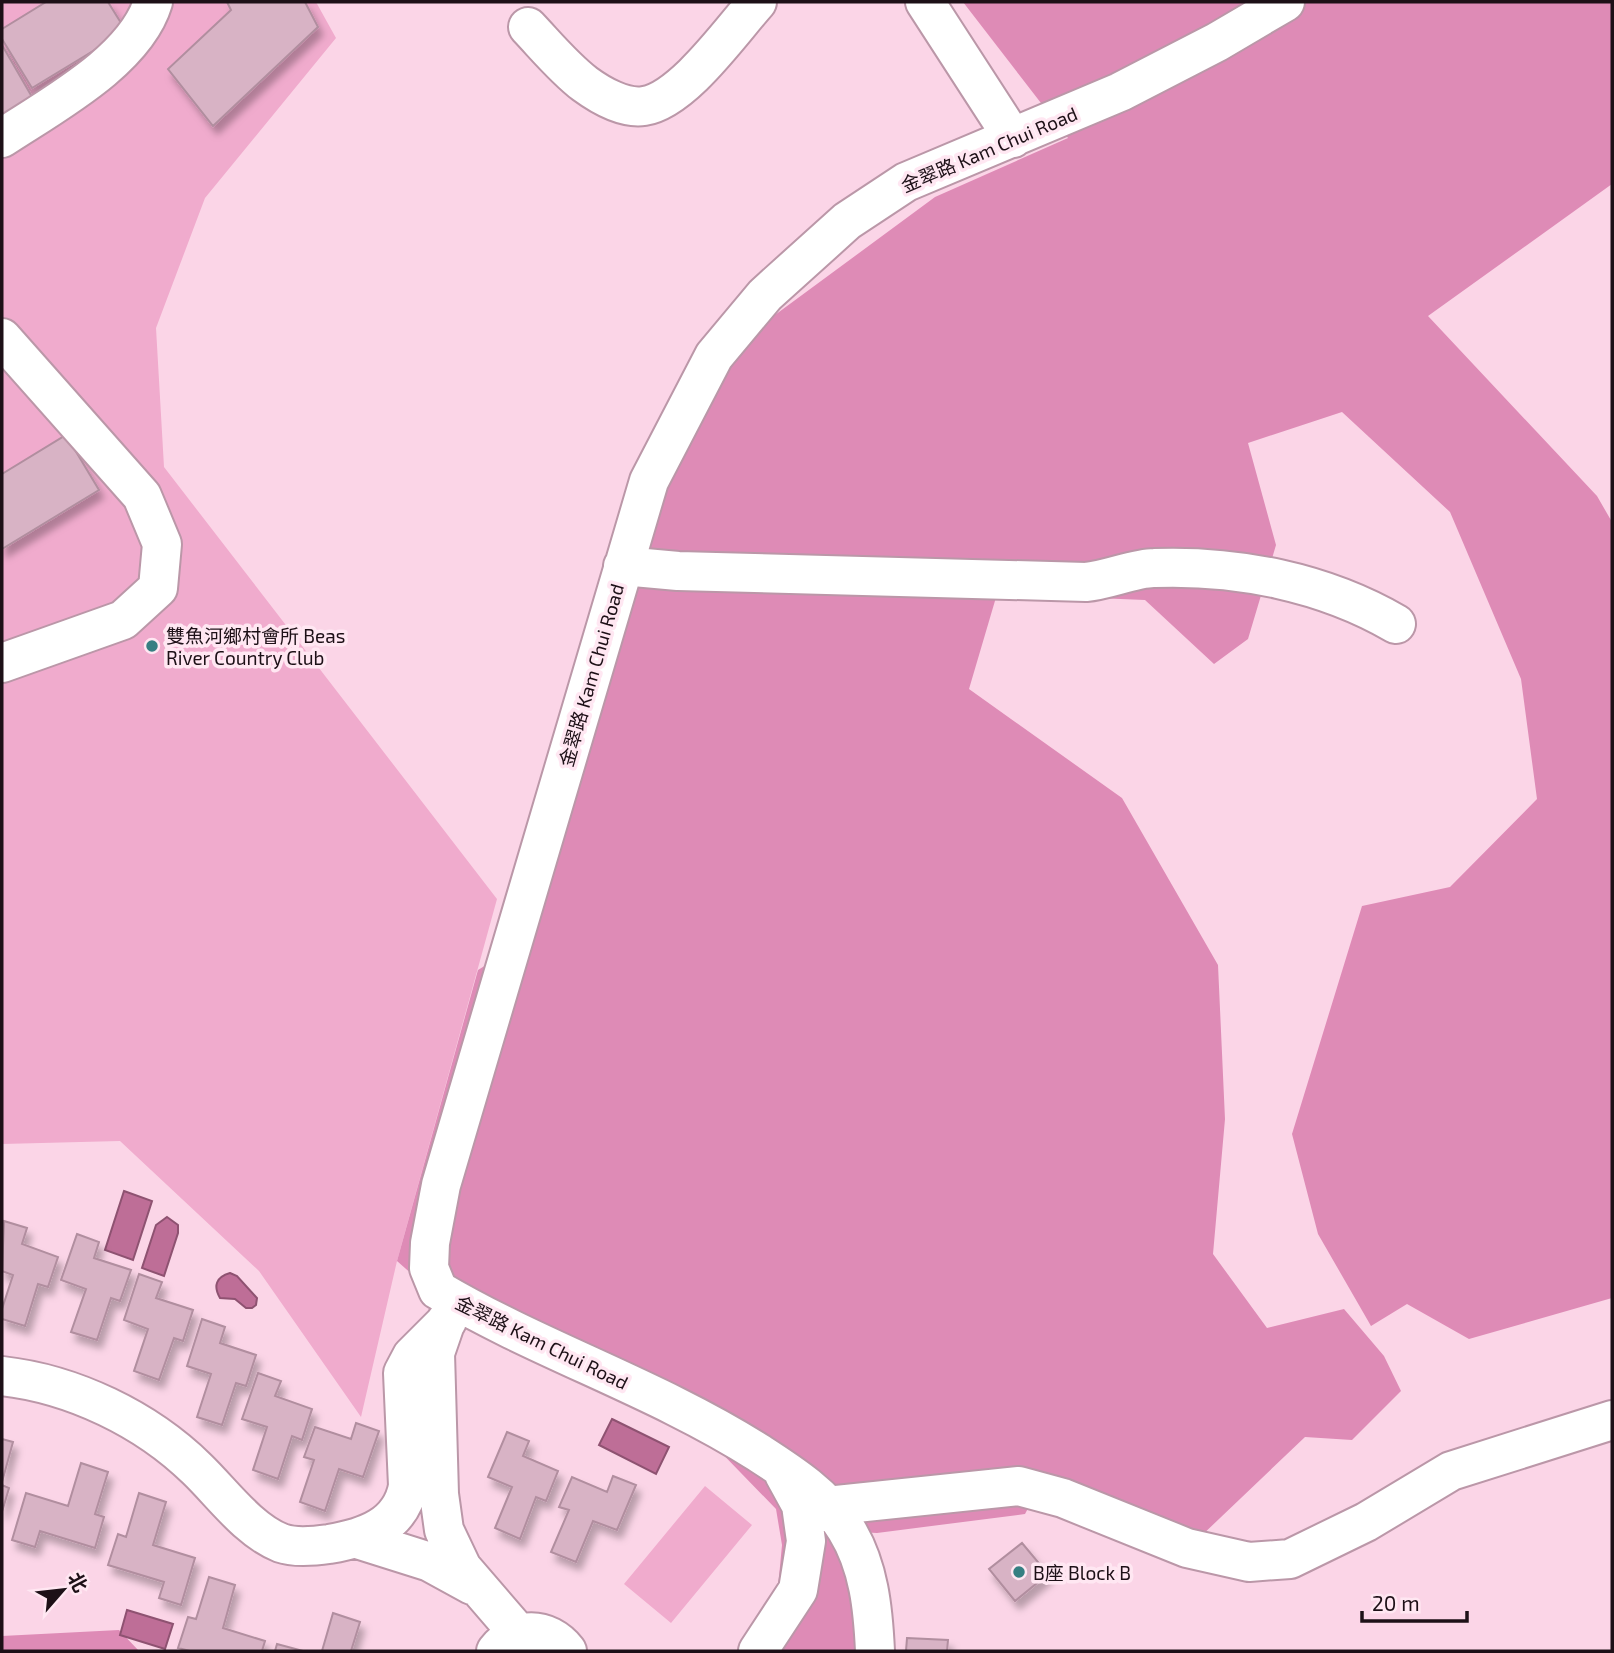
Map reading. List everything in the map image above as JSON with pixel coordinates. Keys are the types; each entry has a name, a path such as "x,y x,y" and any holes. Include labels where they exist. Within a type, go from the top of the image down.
{"street":[{"path":"2,138 106,69 149,15 153,2"},
{"path":"527,27 584,83 620,103 644,106 668,94 687,80 757,2"},
{"path":"925,2 1013,138"},
{"name":"金翠路 Kam Chui Road","path":"874,1651 872,1604 866,1576 846,1529 827,1506 779,1466 718,1427 452,1311 438,1290 429,1268 430,1243 441,1185 649,481 714,356 765,295 847,221 906,182 1121,92 1217,42 1285,2"},
{"path":"2,338 142,496 162,544 158,588 123,620 2,663"},
{"path":"623,566 678,571 1086,582 1111,579 1150,568 1225,570 1316,587 1363,605 1396,624"},
{"path":"452,1311 435,1353 439,1484 444,1530 451,1551 481,1591 507,1642 545,1634 557,1640 567,1651"},
{"path":"405,1502 408,1486 403,1373 412,1356 452,1311"},
{"path":"2,1376 65,1390 111,1409 154,1433 192,1465 257,1528 283,1544 316,1546 374,1534 419,1490 439,1484"},
{"path":"827,1506 1019,1486 1063,1498 1187,1548 1248,1562 1290,1559 1366,1522 1451,1471 1612,1420"},
{"path":"758,1651 798,1590 806,1541 801,1505 779,1466"},
{"path":"357,1539 430,1562 481,1591"}],"shaded area":[{"name":"雙魚河鄉村會所 Beas River Country Club","path":"2,2 316,2 336,38 205,198 156,328 164,467 497,899 397,1261 361,1417 259,1271 120,1141 2,1144"},
{"path":"963,2 1612,2 1612,184 1428,316 1597,496 1612,522 1612,1298 1469,1339 1407,1304 1371,1326 1318,1234 1292,1134 1362,906 1450,887 1537,799 1521,679 1450,512 1342,412 1248,443 1276,545 1248,639 1214,664 1145,600 997,594 969,689 1122,798 1218,965 1225,1119 1213,1254 1267,1328 1344,1309 1384,1356 1401,1391 1352,1440 1305,1437 1198,1539 1045,1476 1025,1514 877,1533 858,1532 857,1651 772,1651 782,1545 776,1509 710,1441 457,1314 397,1261 478,970 535,935 648,524 737,343 935,197 1068,138"},
{"path":"124,1191 152,1201 133,1260 105,1250"},
{"path":"167,1217 178,1225 178,1233 164,1276 142,1268 156,1225"},
{"path":"230,1273 237,1276 257,1298 256,1305 252,1308 246,1308 235,1299 220,1298 217,1282"},
{"path":"612,1419 669,1447 656,1474 599,1445"},
{"path":"705,1486 752,1525 671,1623 624,1584"},
{"path":"127,1610 173,1624 165,1649 120,1635"},
{"path":"119,1630 139,1651 2,1651 2,1636"}],"building":[{"path":"46,2 108,2 126,31 32,88 2,39 2,29"},
{"path":"227,2 305,2 318,27 213,126 168,69 231,10"},
{"path":"2,45 39,109 2,130"},
{"path":"66,435 99,490 2,549 2,474"},
{"path":"4,1221 27,1228 22,1244 58,1257 48,1287 38,1284 25,1326 2,1319 2,1309 13,1275 2,1271"},
{"path":"77,1234 99,1242 94,1258 131,1270 120,1301 111,1298 97,1340 71,1332 86,1289 61,1280"},
{"path":"139,1274 162,1282 156,1298 193,1310 183,1341 174,1338 159,1380 134,1371 148,1329 124,1320"},
{"path":"202,1319 225,1327 220,1343 256,1355 246,1386 236,1383 222,1425 197,1417 211,1374 187,1366"},
{"path":"258,1373 281,1381 275,1396 312,1409 302,1440 292,1436 278,1479 253,1470 267,1427 242,1419"},
{"path":"356,1423 379,1431 363,1477 339,1469 325,1511 300,1502 314,1460 304,1457 315,1427 351,1439"},
{"path":"507,1432 529,1441 523,1456 558,1471 546,1501 536,1497 520,1539 495,1528 512,1487 488,1477"},
{"path":"2,1439 13,1442 2,1482"},
{"path":"81,1463 108,1472 95,1514 104,1517 95,1548 40,1531 35,1547 12,1540 26,1493 68,1506"},
{"path":"613,1476 636,1485 617,1530 593,1521 576,1562 551,1552 569,1510 559,1507 572,1477 607,1492"},
{"path":"2,1485 9,1488 2,1512"},
{"path":"139,1493 166,1502 153,1545 195,1558 181,1605 159,1598 164,1582 108,1565 118,1534 126,1537"},
{"name":"B座 Block B","path":"1022,1543 1048,1574 1015,1601 989,1569"},
{"path":"209,1577 235,1585 223,1628 265,1641 262,1651 190,1651 178,1648 188,1617 196,1619"},
{"path":"333,1613 360,1622 351,1651 322,1651"},
{"path":"907,1638 948,1640 947,1651 906,1651"},
{"path":"277,1644 303,1651 275,1651"}],"place":[{"name":"雙魚河鄉村會所 Beas River Country Club","path":"152,646"},
{"name":"B座 Block B","path":"1019,1572"}]}
